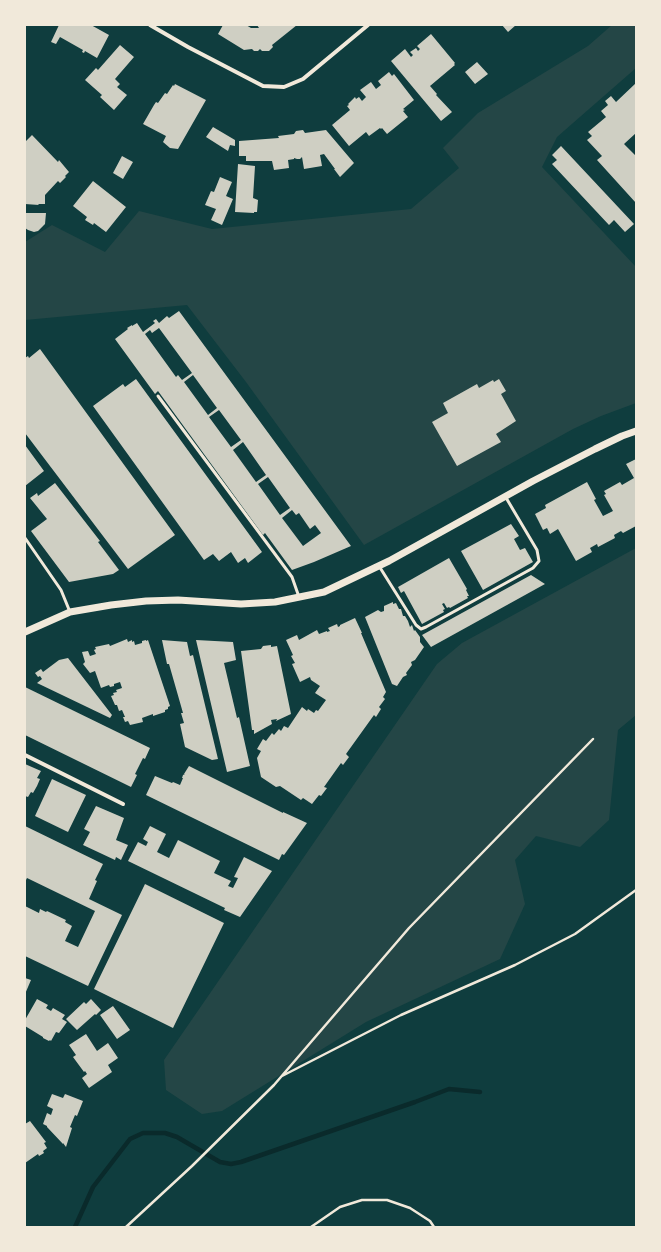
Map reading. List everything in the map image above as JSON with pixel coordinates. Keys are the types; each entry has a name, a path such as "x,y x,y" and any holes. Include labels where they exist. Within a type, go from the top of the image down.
{"street":[{"path":"150,25 188,47 263,86 284,87 302,79 368,25"},
{"path":"25,632 70,612 111,605 146,601 178,600 241,604 275,602 324,592 379,566 505,496 595,449 636,431"},
{"path":"25,755 123,804"}],"lane":[{"path":"158,396 292,577 299,598"},
{"path":"379,566 416,625 421,629 533,568 539,561 539,555 505,496"},
{"path":"25,538 61,590 70,612"}],"path":[{"path":"126,1227 192,1166 280,1077 409,928 593,738"},
{"path":"280,1077 401,1015 515,965 574,934 636,890"},
{"path":"311,1227 340,1207 362,1200 387,1200 410,1208 430,1221 434,1227"}],"shaded area":[{"path":"612,25 636,25 636,68 557,137 542,167 636,267 636,403 601,416 573,429 364,545 246,382 187,305 25,320 25,242 52,225 105,252 139,211 212,229 411,209 459,168 443,148 478,113 588,46"},
{"path":"636,548 636,715 618,730 609,820 580,847 536,836 515,860 525,904 500,959 366,1022 222,1111 202,1114 166,1090 164,1060 437,664 462,643"}],"building":[{"path":"59,25 91,25 109,35 97,58 85,51 84,53 82,52 83,50 60,37 56,44 51,42"},
{"path":"223,25 246,25 251,28 259,28 257,25 297,25 272,45 273,47 269,51 262,51 260,49 258,51 254,51 252,49 244,50 218,34"},
{"path":"502,25 516,25 508,32"},
{"path":"431,34 455,63 455,65 430,86 437,94 436,95 452,112 441,121 391,61 405,49 411,57 413,55 410,52 416,48 418,51 420,49 417,46"},
{"path":"120,45 134,57 115,79 120,84 117,87 127,95 114,110 100,97 102,95 85,80 96,68 98,70"},
{"path":"477,62 488,74 475,84 465,72"},
{"path":"389,72 392,76 394,74 414,100 403,109 408,117 387,134 382,128 369,136 366,132 349,146 332,125 350,110 347,106 355,97 356,99 359,97 362,101 366,97 360,90 371,82 376,89 381,85 378,81"},
{"path":"636,83 636,133 624,144 636,156 636,203 597,160 602,156 587,140 592,136 588,132 606,117 601,111 608,105 605,101 611,96 616,102"},
{"path":"175,84 206,100 178,149 170,148 163,142 166,136 143,124 156,102 158,103 165,93 167,94"},
{"path":"213,127 235,140 235,146 230,145 228,151 206,137"},
{"path":"303,130 305,133 326,130 354,163 340,177 324,154 320,155 322,166 304,169 302,157 300,159 294,158 288,160 289,168 274,170 272,161 246,161 246,156 239,156 239,141 279,138 278,136 294,134 296,131"},
{"path":"32,135 58,162 59,160 69,172 60,183 58,181 45,195 45,204 38,204 39,205 25,204 25,142"},
{"path":"561,146 634,224 625,232 614,220 609,225 552,164 557,160 552,155"},
{"path":"122,156 133,162 123,179 113,173"},
{"path":"238,164 255,166 253,198 258,200 257,212 235,212"},
{"path":"220,177 232,182 226,196 233,199 222,225 211,220 216,209 205,205 211,191 214,192"},
{"path":"93,181 126,207 106,232 94,223 93,225 85,220 87,217 73,206"},
{"path":"25,213 46,213 45,224 38,231 34,232 28,230 25,228"},
{"path":"179,311 351,546 292,570 265,533 263,535 158,391 155,394 115,339 128,329 127,328 137,323 143,332 155,323 153,321 156,319 159,323 167,316 169,318","holes":["159,328 192,373 182,380 178,375 176,377 145,334 150,330 152,333","193,375 217,408 208,415 184,382","219,410 241,440 231,447 209,417","243,442 266,475 256,482 233,450","268,477 290,508 280,515 258,484","292,510 296,515 299,513 310,529 315,525 321,533 303,546 282,518"]},
{"path":"40,349 175,535 128,569 25,433 25,358 28,356 29,358"},
{"path":"136,379 262,552 248,563 245,558 238,563 231,552 219,561 213,554 204,560 93,406 123,384 125,387"},
{"path":"499,379 506,391 501,394 516,421 496,434 501,442 457,466 432,422 448,413 443,403 477,384 479,388 493,380 494,382"},
{"path":"25,445 44,471 25,486"},
{"path":"636,459 636,526 623,533 621,531 614,535 615,538 598,547 597,544 590,548 592,552 576,561 558,529 550,534 547,528 543,530 535,514 546,508 545,505 587,482 596,499 594,500 603,516 613,511 604,495 606,494 604,491 620,482 622,485 634,478 626,464"},
{"path":"55,483 100,541 98,542 119,570 113,574 69,582 31,531 47,519 30,498 37,493 38,496"},
{"path":"511,524 519,536 514,539 520,550 525,548 533,562 483,590 461,551"},
{"path":"449,558 467,589 466,590 469,596 450,608 447,608 444,603 442,604 445,609 443,610 444,612 422,624 404,591 401,593 398,587"},
{"path":"531,575 545,584 431,647 422,635"},
{"path":"393,602 393,604 396,603 399,609 401,609 403,616 405,616 410,627 412,625 414,631 415,630 420,637 420,642 424,647 415,660 411,662 412,665 406,673 407,675 403,677 397,686 392,684 365,617 378,610 381,612 384,611 384,606"},
{"path":"355,618 386,692 383,697 385,699 379,707 381,709 376,717 374,715 346,754 349,757 343,765 341,763 324,787 327,788 312,804 303,798 301,800 280,786 276,787 261,777 257,758 261,751 257,749 263,739 266,741 272,733 274,735 279,729 281,731 284,726 288,728 302,707 307,711 308,709 314,713 316,710 318,711 326,700 315,693 320,686 311,680 310,677 300,682 292,664 295,663 291,656 293,655 286,640 297,635 299,640 317,630 319,634 327,632 330,631 328,628 337,624 338,627"},
{"path":"127,639 128,642 132,640 132,642 134,641 135,645 142,643 142,641 148,640 170,706 165,710 165,712 142,718 143,722 130,725 128,721 125,722 123,717 125,717 122,710 119,711 111,696 114,695 113,693 117,692 116,690 122,688 120,682 114,684 114,686 110,687 109,685 101,688 95,671 90,673 83,664 85,662 82,652 88,651 90,656 96,654 94,650 96,649 95,647 109,644 110,646"},
{"path":"162,640 187,642 190,656 193,655 218,759 212,760 185,747 180,724 184,723 181,713 183,713 169,664 167,664"},
{"path":"196,640 233,642 236,660 224,663 237,718 239,717 250,766 227,772"},
{"path":"271,645 271,647 277,646 291,714 276,721 277,719 271,720 272,724 254,734 254,730 252,730 241,651 261,649 263,646"},
{"path":"68,658 112,715 110,718 37,683 42,679 35,673 41,669 43,672 59,660"},
{"path":"25,687 150,748 135,774 137,775 131,787 25,735"},
{"path":"25,764 41,771 37,778 40,779 37,786 33,793 31,792 28,797 25,796"},
{"path":"189,766 283,813 307,823 284,855 282,854 279,860 146,795 155,776 180,785 183,775"},
{"path":"52,779 86,795 68,832 35,816"},
{"path":"96,806 124,818 116,840 128,845 121,860 116,857 115,860 83,845 90,832 84,829"},
{"path":"25,826 103,864 95,880 97,881 89,899 122,915 88,986 25,956 25,906 39,913 40,909 46,912 47,911 66,920 65,922 72,926 65,941 78,947 95,911 27,878 25,882"},
{"path":"150,826 166,834 157,852 169,858 178,840 220,861 214,873 231,881 228,886 233,888 238,878 234,877 244,857 272,871 240,917 224,910 225,908 128,861 138,842 146,846 148,842 143,839"},
{"path":"145,884 224,923 173,1028 94,989"},
{"path":"25,978 31,980 25,994"},
{"path":"37,999 48,1005 46,1008 51,1011 53,1008 65,1015 62,1019 67,1022 59,1033 56,1032 51,1041 43,1038 25,1026 25,1020"},
{"path":"91,999 101,1010 77,1030 66,1019 84,1002 86,1004"},
{"path":"113,1006 130,1030 117,1039 100,1015"},
{"path":"86,1034 97,1051 108,1043 118,1058 108,1065 112,1072 89,1088 82,1078 87,1074 73,1057 76,1055 69,1045"},
{"path":"52,1094 63,1098 65,1094 83,1101 77,1116 75,1115 70,1127 72,1128 66,1147 47,1126 43,1124 47,1113 51,1115 53,1109 47,1106"},
{"path":"30,1121 46,1142 44,1143 47,1148 43,1151 44,1153 39,1156 38,1154 25,1163 25,1124"}],"waterway":[{"path":"75,1227 93,1187 130,1139 143,1133 165,1133 177,1137 220,1162 231,1164 241,1162 449,1089 480,1092"}]}
